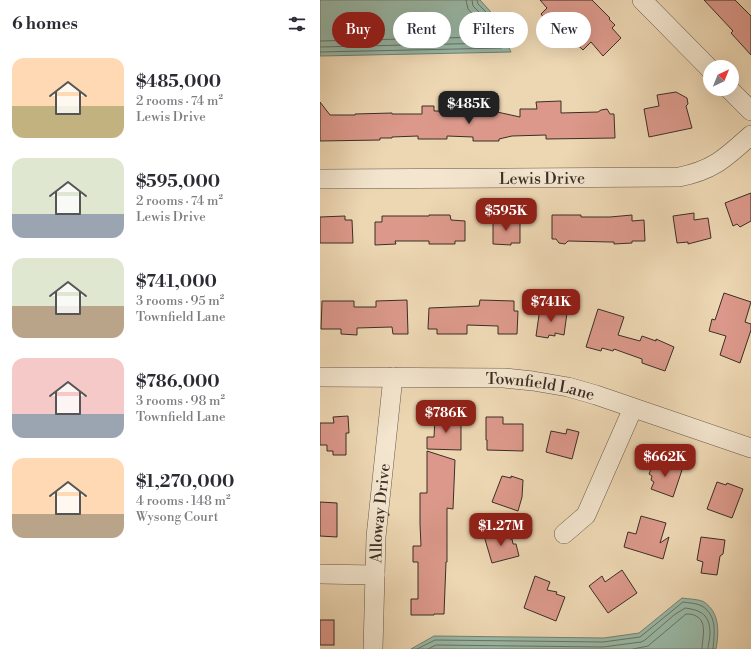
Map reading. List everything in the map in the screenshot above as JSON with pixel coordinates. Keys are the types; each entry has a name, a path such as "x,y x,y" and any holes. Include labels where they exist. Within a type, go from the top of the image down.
{"street":[{"path":"642,0 703,62"},
{"path":"736,96 751,111"},
{"name":"Lewis Drive","path":"320,179 679,177 696,173 716,165 751,135"},
{"name":"Townfield Lane","path":"320,377 504,378 533,381 568,387 596,395 751,448"},
{"name":"Alloway Drive","path":"373,649 376,537 393,377"},
{"path":"564,534 586,515 633,408"},
{"path":"320,574 375,575"}],"water":[{"path":"320,0 480,0 491,12 459,12 459,48 509,48 511,52 320,56"},
{"path":"682,598 702,601 709,606 713,612 716,617 718,630 716,649 411,649 434,636 604,638 639,633"}],"building":[{"path":"540,0 592,0 610,18 609,19 615,25 612,28 621,38 603,56 591,42 591,12 543,12 547,8"},
{"path":"704,0 735,0 751,16 751,55 731,33 733,31"},
{"path":"676,92 687,98 688,104 686,106 692,128 649,137 644,109 659,106 657,95"},
{"path":"561,101 561,113 598,112 607,109 610,114 614,114 615,138 546,139 546,135 512,136 499,139 499,141 473,141 473,137 447,136 447,139 418,139 418,136 380,138 380,140 320,141 320,102 330,115 392,113 422,114 422,106 434,106 434,111 439,111 442,116 465,116 465,112 486,112 488,110 520,117 520,109 537,109 536,102"},
{"path":"751,193 751,221 740,227 737,224 733,226 725,203"},
{"path":"694,213 694,220 708,218 711,238 688,244 688,242 677,243 673,216"},
{"path":"450,215 451,220 465,221 465,241 455,241 455,244 429,244 429,241 395,241 396,244 375,245 375,222 382,222 382,216"},
{"path":"552,215 610,217 632,215 632,221 644,220 645,241 632,241 632,243 614,244 614,242 568,241 565,244 559,243 556,239 552,239"},
{"path":"345,216 345,220 352,220 353,243 320,243 320,217"},
{"path":"493,218 520,220 520,243 511,243 511,245 493,244"},
{"path":"724,293 751,302 745,322 751,324 751,330 740,363 720,355 726,336 709,331 712,319 715,320"},
{"path":"407,300 408,334 393,334 392,327 357,328 357,335 341,334 341,329 321,329 322,301 354,301 354,307 376,307 376,301"},
{"path":"480,300 514,301 514,311 518,311 517,334 498,334 498,326 467,325 467,334 437,334 437,329 428,329 429,308 479,306"},
{"path":"540,308 567,313 564,335 555,333 555,336 549,335 548,338 536,336"},
{"path":"598,309 624,317 618,335 640,341 642,336 656,341 656,339 674,347 665,371 642,363 642,359 614,349 613,351 602,348 601,351 586,347"},
{"path":"348,416 349,433 346,433 346,455 333,455 333,451 327,451 327,445 320,445 320,423 334,423 333,417"},
{"path":"435,417 461,417 461,450 427,449 427,437 434,437"},
{"path":"486,417 503,417 503,424 523,424 523,451 487,450"},
{"path":"567,429 579,432 572,459 546,452 551,431 566,434"},
{"path":"427,451 455,460 453,509 447,508 447,562 444,614 411,615 411,599 418,599 418,562 413,562 413,546 421,546 420,493 427,493"},
{"path":"654,461 682,470 673,497 651,489 654,482 651,480 652,476 649,474"},
{"path":"502,476 511,478 511,476 523,480 522,497 518,511 492,502"},
{"path":"717,482 726,485 727,483 743,489 732,518 707,509"},
{"path":"320,502 337,503 337,537 320,536"},
{"path":"641,516 666,523 660,543 669,537 663,559 624,547 628,532 636,534"},
{"path":"507,531 513,544 516,544 519,556 492,563 484,536"},
{"path":"701,537 725,540 723,554 720,556 717,575 701,573 703,562 697,560"},
{"path":"622,570 637,593 608,613 589,586 602,576 605,582"},
{"path":"535,576 550,582 547,590 557,592 556,594 565,597 556,621 524,608"},
{"path":"320,620 334,620 334,645 320,645"}]}
